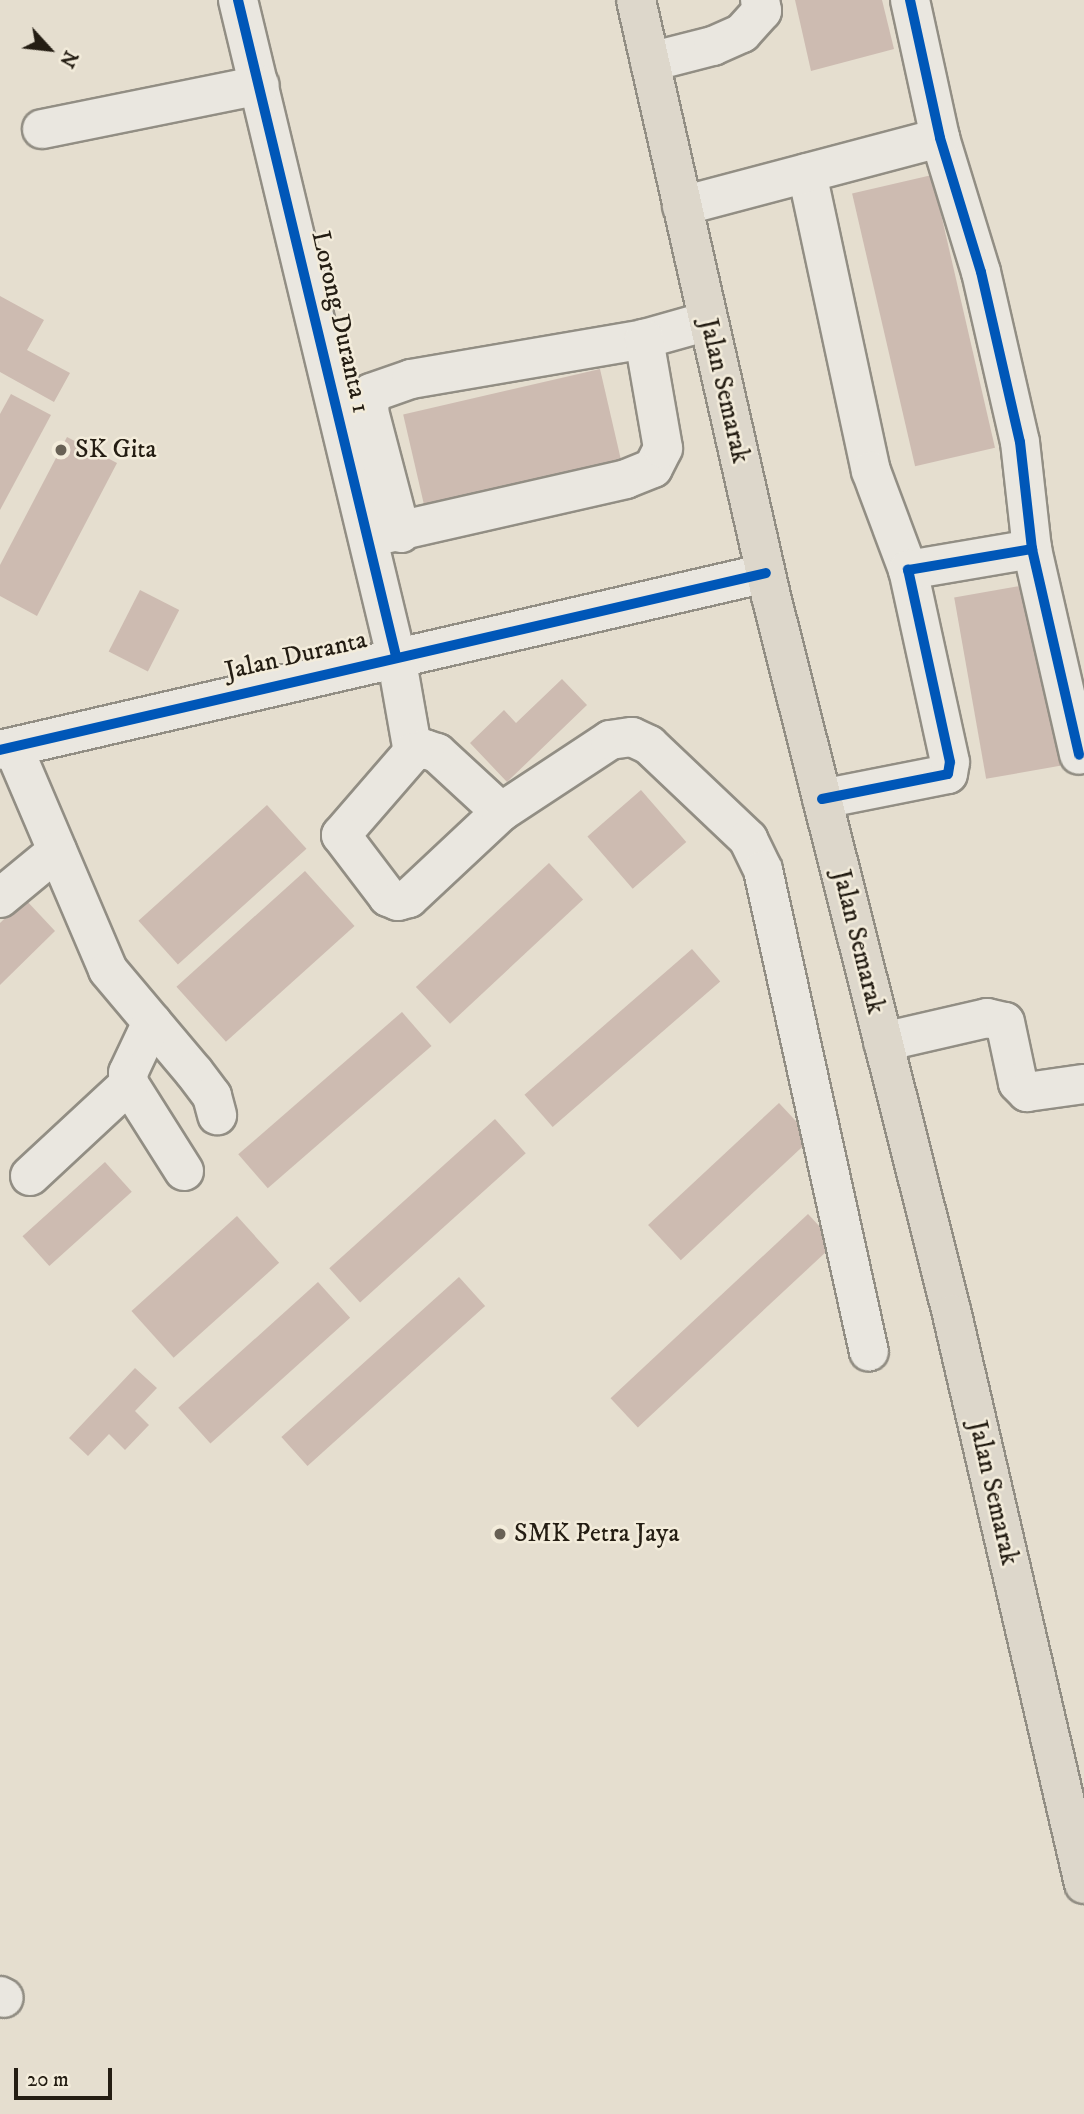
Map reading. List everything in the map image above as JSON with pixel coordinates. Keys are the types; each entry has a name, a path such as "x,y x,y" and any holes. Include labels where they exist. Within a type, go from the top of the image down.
{"main road":[{"name":"Jalan Semarak","path":"636,0 766,573 952,1314 1084,1884"}],"street":[{"name":"Lorong Duranta 1","path":"238,0 384,535 396,656 413,752"},
{"path":"650,62 713,46 742,33 762,11 760,0"},
{"path":"909,0 940,138 981,272 1020,442 1032,549 1079,755"},
{"path":"41,129 260,85"},
{"path":"682,206 940,138"},
{"path":"807,173 871,471 908,570 950,762 948,774 822,799"},
{"path":"644,339 663,449 653,468 626,479 384,535 369,411 371,393 411,379 644,339 708,321"},
{"path":"908,570 1032,549"},
{"name":"Jalan Duranta","path":"7,749 396,656 766,573"},
{"path":"501,812 437,753 413,752 341,835 388,897 398,901 409,898 501,812 610,740 632,737 649,745 748,839 763,870 869,1351"},
{"path":"7,749 57,852 108,970 212,1097 217,1115"},
{"path":"0,898 57,852"},
{"path":"883,1042 987,1018 1005,1022 1018,1083 1027,1092 1084,1084"},
{"path":"152,1021 128,1073 129,1084 184,1171"},
{"path":"30,1176 129,1084"}],"building":[{"path":"795,0 882,0 894,49 811,71"},
{"path":"932,175 995,448 915,466 852,193"},
{"path":"0,296 44,320 27,350 70,373 54,402 0,372"},
{"path":"600,369 622,464 425,510 403,414"},
{"path":"11,394 51,415 0,510 0,414"},
{"path":"67,437 117,463 37,616 0,596 0,565"},
{"path":"1031,584 1063,765 986,779 954,598"},
{"path":"140,590 179,610 148,671 109,651"},
{"path":"562,679 587,705 507,782 470,743 504,710 516,723"},
{"path":"641,790 686,842 633,889 587,837"},
{"path":"267,805 306,849 178,965 138,921"},
{"path":"549,863 583,900 450,1024 416,987"},
{"path":"305,871 355,926 226,1042 176,987"},
{"path":"25,899 55,931 0,985 0,923"},
{"path":"692,949 720,981 553,1127 524,1095"},
{"path":"402,1012 432,1046 268,1188 238,1154"},
{"path":"779,1103 812,1138 681,1260 648,1225"},
{"path":"495,1119 526,1153 360,1302 329,1268"},
{"path":"105,1162 132,1192 49,1266 23,1236"},
{"path":"808,1214 835,1243 638,1427 611,1398"},
{"path":"237,1216 279,1263 174,1358 131,1311"},
{"path":"459,1277 485,1306 307,1466 281,1437"},
{"path":"318,1282 350,1318 210,1443 178,1408"},
{"path":"135,1368 157,1388 135,1411 149,1425 125,1450 109,1434 88,1456 69,1438"}],"cycle path":[{"path":"238,0 396,656"},
{"path":"910,0 940,138 981,272 1020,442 1032,549"},
{"path":"822,799 948,774 950,762 908,570 1032,549 1079,755"},
{"path":"0,750 766,573"}],"place":[{"name":"SK Gita","path":"61,450"},
{"name":"SMK Petra Jaya","path":"500,1534"}]}
